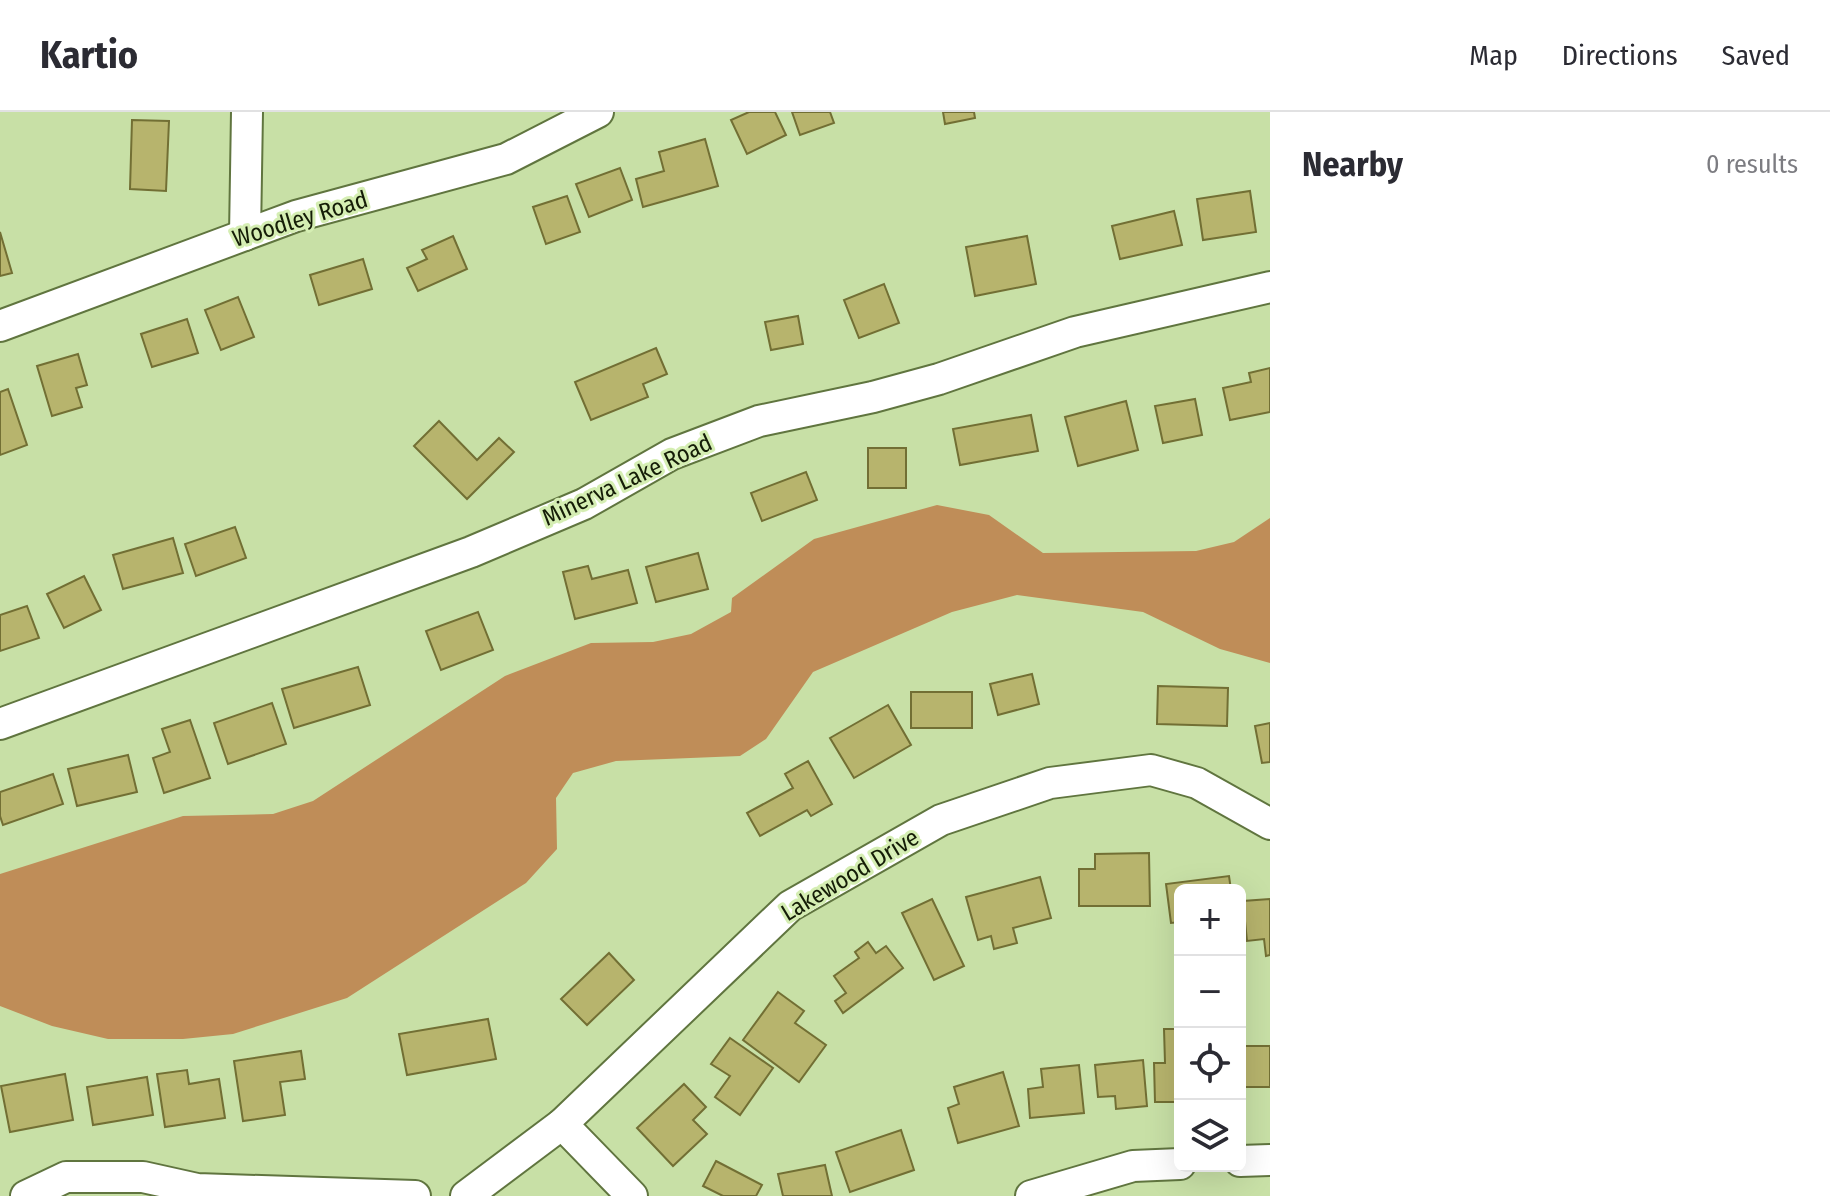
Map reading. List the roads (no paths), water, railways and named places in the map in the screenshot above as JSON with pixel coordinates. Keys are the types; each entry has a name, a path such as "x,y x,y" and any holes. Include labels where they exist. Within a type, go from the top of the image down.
{"street":[{"path":"245,235 247,112"},
{"name":"Woodley Road","path":"0,326 296,216 506,159 598,112"},
{"name":"Minerva Lake Road","path":"0,724 471,552 584,504 672,454 759,421 873,397 939,379 1075,332 1270,287"},
{"name":"Lakewood Drive","path":"466,1196 562,1124 790,906 941,820 1050,783 1151,770 1197,783 1270,824"},
{"path":"562,1124 632,1196"},
{"path":"1246,1161 1270,1160"},
{"path":"1031,1196 1133,1166 1174,1164"},
{"path":"26,1196 66,1177 143,1177 202,1193 415,1196"}]}
